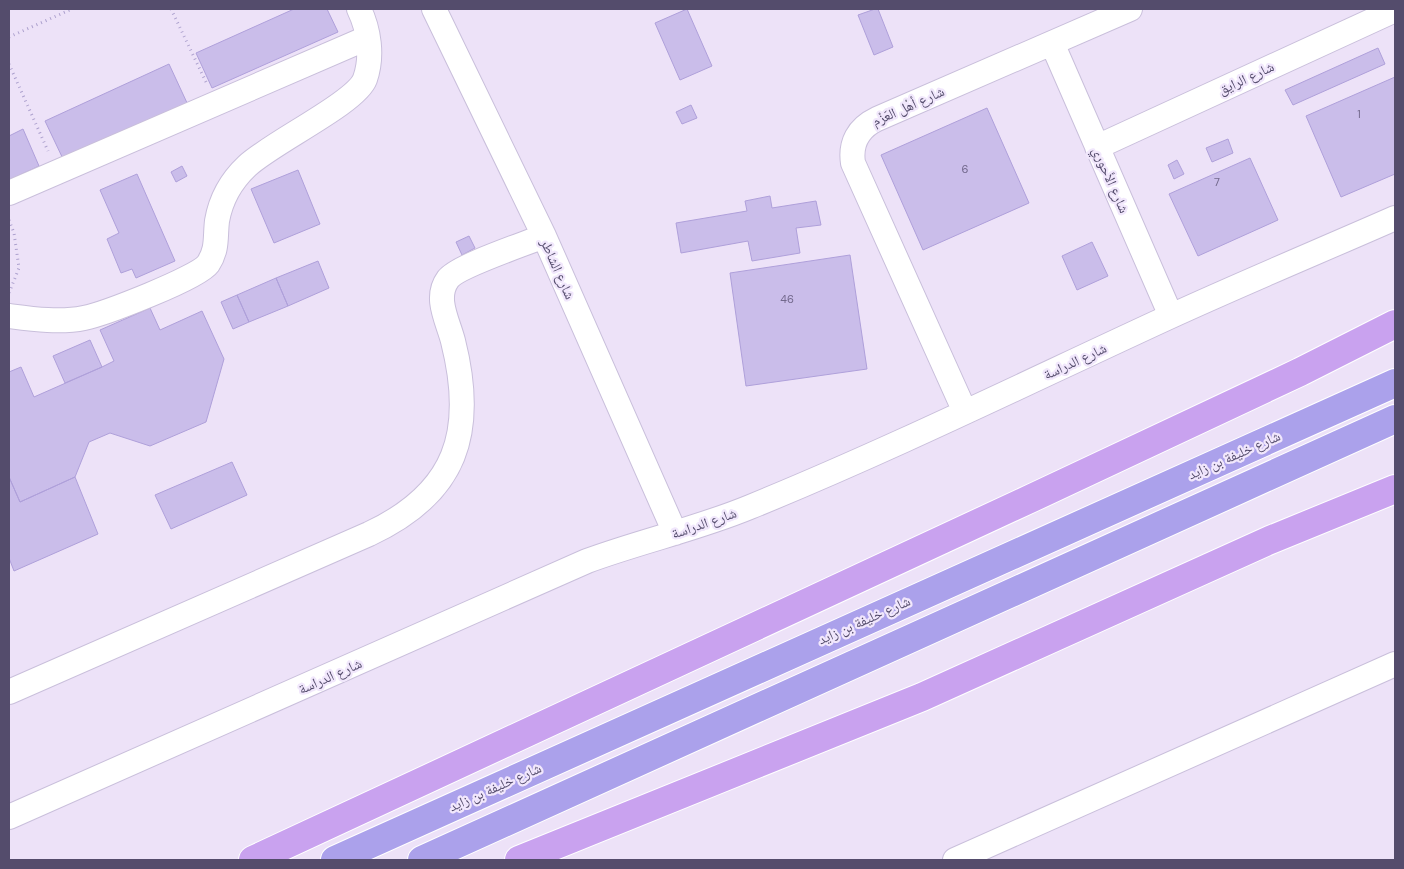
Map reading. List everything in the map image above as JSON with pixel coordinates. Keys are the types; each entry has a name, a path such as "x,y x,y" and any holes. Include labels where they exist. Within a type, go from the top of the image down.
{"highway":[{"name":"شارع خليفة بن زايد","path":"335,860 1395,383"},
{"path":"422,860 1395,419"}],"main road":[{"path":"253,860 1034,497 1300,372 1395,324"},
{"path":"1270,540 1308,516 1395,477"},
{"path":"519,860 922,697 1270,540 1395,489"}],"street":[{"path":"9,316 34,320 84,318 186,280 208,265 217,247 217,222 222,200 232,181 249,164 352,96 365,80 370,51 364,20 359,9"},
{"name":"شارع الشاطر","path":"434,9 544,236 676,533"},
{"name":"شارع أهْل العَزْم","path":"965,412 854,163 853,145 856,136 868,123 1130,9"},
{"name":"شارع الرايق","path":"1096,146 1395,10"},
{"path":"9,193 367,38"},
{"name":"شارع الأحوري","path":"1052,43 1171,316"},
{"name":"شارع الدراسة","path":"9,817 587,561 634,544 676,533 756,504 965,412 1171,316 1395,218"},
{"path":"9,692 396,522 420,504 440,481 454,455 462,427 461,382 453,341 441,300 444,284 455,272 544,236"},
{"path":"955,860 1395,664"}],"path":[{"path":"9,37 72,9"},
{"path":"171,9 216,103"},
{"path":"9,64 58,172"},
{"path":"9,220 14,233 19,268 9,293"}],"building":[{"path":"294,9 327,9 338,32 212,88 196,53"},
{"path":"687,9 712,66 680,80 655,23"},
{"path":"878,9 893,47 874,55 858,15"},
{"path":"1378,48 1385,64 1293,105 1285,90"},
{"path":"169,64 188,105 64,161 45,121"},
{"path":"1395,77 1395,174 1341,197 1306,116"},
{"path":"691,105 697,118 682,124 676,112"},
{"path":"987,108 1029,203 923,250 881,155"},
{"path":"23,129 39,166 9,180 9,136"},
{"path":"1228,139 1233,153 1212,162 1206,148"},
{"path":"1250,158 1278,220 1198,256 1169,194"},
{"path":"1177,160 1184,174 1174,179 1168,165"},
{"path":"182,166 187,176 176,182 171,172"},
{"path":"298,170 320,224 274,243 251,189"},
{"path":"137,174 175,261 136,278 132,269 121,273 107,239 119,233 100,190"},
{"path":"770,196 772,208 816,201 821,225 796,228 800,253 752,261 748,241 681,253 676,223 747,211 745,201"},
{"path":"469,236 475,248 462,255 456,242"},
{"path":"1092,242 1108,276 1077,290 1062,256"},
{"path":"850,255 867,369 746,386 730,273"},
{"path":"318,261 329,288 288,306 276,278"},
{"path":"276,278 288,306 249,322 237,295"},
{"path":"237,295 249,322 233,329 221,302"},
{"path":"150,308 160,330 202,311 224,359 206,422 150,446 110,433 89,442 75,477 20,502 9,477 9,372 21,367 34,397 102,367 114,361 100,330"},
{"path":"90,340 102,367 65,383 53,356"},
{"path":"232,462 247,495 171,529 155,495"},
{"path":"9,477 20,502 75,477 98,534 14,571 9,558"}]}
